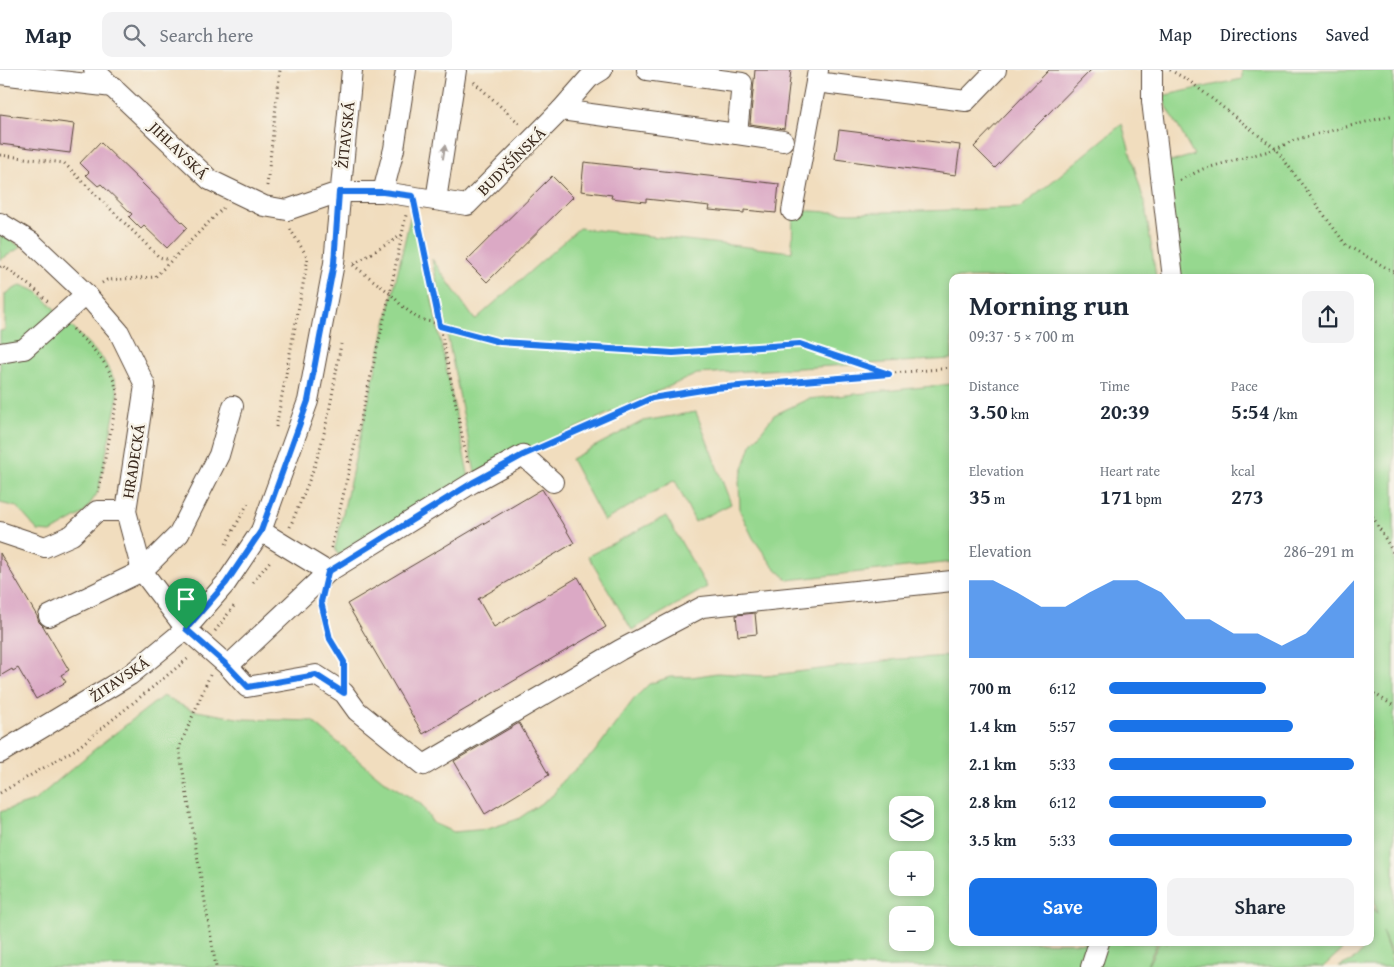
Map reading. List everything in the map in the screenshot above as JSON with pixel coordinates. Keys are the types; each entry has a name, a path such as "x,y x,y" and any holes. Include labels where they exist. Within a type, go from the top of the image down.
{"street":[{"name":"JIHLAVSKÁ","path":"94,70 210,180 264,206 287,210 339,192"},
{"name":"ŽITAVSKÁ","path":"0,753 130,675 186,629 226,583 261,531 308,401 334,263 339,192 352,70"},
{"path":"383,192 394,149 406,70"},
{"name":"BUDYŠÍNSKÁ","path":"339,192 383,192 467,205 561,110 589,78 602,70"},
{"path":"647,70 742,83 737,134"},
{"path":"792,211 817,76 966,101 996,70"},
{"path":"1152,70 1152,101 1172,274"},
{"path":"0,74 113,87"},
{"path":"436,200 463,75"},
{"path":"561,110 783,141"},
{"name":"HRADECKÁ","path":"0,223 31,242 86,294 118,332 145,384 126,510 142,570 186,629 248,687 316,675 344,693"},
{"path":"0,352 24,349 86,294"},
{"path":"49,616 142,570 179,534 219,455 233,406"},
{"path":"217,656 328,572 472,483 523,455 553,482"},
{"path":"0,532 45,547 72,535 97,511 126,510"},
{"path":"261,531 328,572"},
{"path":"344,693 357,711 424,764 620,650 702,607 949,581"},
{"path":"1091,967 1098,946"}],"path":[{"path":"264,206 280,70"},
{"path":"1170,70 1195,86 1276,149 1346,245 1394,272"},
{"path":"463,75 535,137"},
{"path":"1162,188 1203,169 1276,149 1294,140 1394,115"},
{"path":"0,155 64,163 159,258 171,260"},
{"path":"344,693 344,662 330,639 321,602 328,572 331,547 390,293 407,208 413,196"},
{"path":"413,196 472,483"},
{"path":"86,294 107,280 155,276 224,208 231,210"},
{"path":"351,275 353,265 402,235"},
{"path":"274,432 282,400 308,258"},
{"path":"0,266 2,265 38,292 103,359 115,381 118,396 98,492"},
{"path":"353,265 390,293 401,306 417,318 500,342 673,353 800,344 889,374"},
{"path":"292,534 288,530 309,482 321,445 341,341"},
{"path":"523,455 652,398 715,388 949,368"},
{"path":"223,549 250,500"},
{"path":"1374,519 1394,554"},
{"path":"248,588 270,560 276,560"},
{"path":"174,583 185,588 197,584 203,578"},
{"path":"216,967 179,748 237,603"},
{"path":"0,793 76,749 140,699 217,656"},
{"path":"1374,694 1394,706"}],"green space":[{"path":"1242,70 1394,70 1394,960 1382,931 1394,967 1339,967 1358,956 1364,946 1374,946 1374,909 1377,914 1374,898 1374,274 1179,274 1166,163 1194,155 1161,96 1242,79"},
{"path":"1122,124 1145,205 1156,274 949,274 949,359 697,374 475,473 432,259 475,320 579,228 792,252 793,210 851,213 1020,208"},
{"path":"412,209 469,478 338,555 335,548"},
{"path":"0,233 21,247 0,260"},
{"path":"21,285 38,292 103,359 115,381 118,396 98,492 84,513 51,532 38,531 17,507 0,503 0,331 5,330 5,294"},
{"path":"949,384 949,562 788,580 773,566 753,538 740,511 739,481 751,445 774,415 808,399"},
{"path":"696,412 731,504 695,522 675,480 604,521 571,459 643,421"},
{"path":"666,516 707,587 632,630 588,556"},
{"path":"949,656 949,946 1156,946 1146,967 0,967 0,812 34,801 95,749 163,696 191,710 243,719 312,721 383,780 421,804 433,823 453,832 488,829 518,819 553,795 562,781 593,754 634,699 649,684 670,677 692,677 717,673 765,676 899,659"},
{"path":"1158,946 1346,946 1323,967 1147,967"}],"building":[{"path":"755,70 791,70 784,129 750,124"},
{"path":"1049,70 1091,70 995,168 974,147"},
{"path":"0,114 74,124 70,153 0,144"},
{"path":"839,130 960,145 956,175 835,159"},
{"path":"100,142 187,227 167,248 144,226 141,229 129,217 132,214 101,184 98,186 86,175 89,172 80,163"},
{"path":"584,162 779,184 776,213 744,210 744,213 709,210 710,206 646,199 646,202 611,198 612,195 581,191"},
{"path":"552,176 573,197 487,282 466,261"},
{"path":"542,489 574,543 478,599 494,627 578,577 606,627 423,734 347,604"},
{"path":"0,553 69,670 61,675 66,682 36,699 18,668 13,671 12,669 0,676"},
{"path":"755,613 757,634 738,636 736,615"},
{"path":"519,723 549,775 485,814 454,761"}],"route":[{"path":"339,192 383,192 413,196 440,326 500,342 673,353 800,344 889,374 715,388 652,398 523,455 472,483 328,572 321,602 330,639 344,662 344,693 316,675 248,687 228,666 186,629 226,583 261,531 308,401 334,263 339,192"}]}
